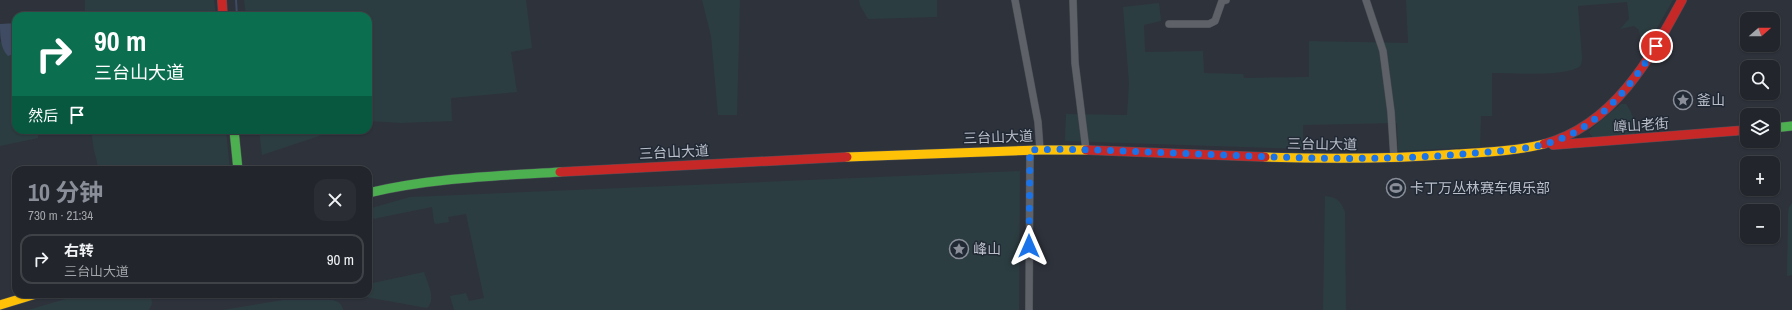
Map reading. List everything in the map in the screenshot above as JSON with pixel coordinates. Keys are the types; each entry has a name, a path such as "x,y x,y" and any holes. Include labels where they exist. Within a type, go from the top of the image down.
{"main road":[{"path":"222,0 223,12"},
{"name":"三台山大道","path":"372,192 396,186 452,178 820,158 1030,150 1086,150 1351,159 1461,154 1538,145 1564,138 1577,131 1616,100 1648,59 1682,0"},
{"path":"1780,127 1792,126"},
{"name":"嶂山老街","path":"1538,145 1740,131"},
{"path":"234,134 238,166"},
{"path":"0,305 23,298"}],"street":[{"path":"1015,0 1038,122 1040,150"},
{"path":"1073,0 1075,63 1086,150"},
{"path":"1169,24 1209,24 1214,21 1222,1 1226,0"},
{"path":"1366,0 1383,51 1391,112 1394,158"},
{"path":"1029,310 1030,150"}],"shaded area":[{"path":"85,0 214,0 216,12 85,12"},
{"path":"244,0 526,0 532,48 511,52 517,92 451,98 452,121 401,123 372,121 372,12 246,12"},
{"path":"702,0 740,0 737,115 718,115 711,36"},
{"path":"859,0 937,0 937,17 868,19 860,5"},
{"path":"1406,0 1673,0 1646,47 1642,48 1639,30 1634,26 1620,29 1629,19 1627,2 1578,6 1582,57 1582,63 1580,66 1564,72 1552,73 1492,73 1492,116 1481,116 1480,147 1398,151 1397,123 1303,125 1303,149 1065,141 1066,114 1127,115 1129,83 1123,7 1159,3 1161,21 1144,25 1145,52 1203,51 1204,73 1243,74 1244,78 1309,77 1309,41 1408,43"},
{"path":"12,41 12,134 38,134 38,138 0,146 0,42"},
{"path":"1621,104 1626,104 1630,110 1635,124 1634,135 1593,138 1589,132 1591,129"},
{"path":"92,134 226,134 230,166 98,166"},
{"path":"259,134 325,134 262,155"},
{"path":"1020,171 1019,310 454,310 450,296 466,293 469,301 484,298 466,214 448,217 449,222 436,224 434,222 432,207 372,219 372,208 410,197"},
{"path":"1325,196 1338,200 1345,212 1346,310 1323,310"},
{"path":"1792,203 1792,275 1787,276 1788,213 1789,207"},
{"path":"424,272 431,296 430,305 427,308 371,298 372,283"},
{"path":"68,298 151,298 152,304 149,310 28,310"},
{"path":"283,300 333,300 342,306 343,310 223,310"}],"water":[{"path":"12,23 12,54 8,56 2,45 0,24"}],"waterway":[{"path":"236,0 237,12"}],"traffic: fast":[{"path":"1780,127 1792,126"},
{"path":"234,134 238,166"},
{"path":"372,192 439,181 487,176 560,172"}],"traffic: slow":[{"path":"1265,157 1385,158 1433,156 1501,151 1544,144"},
{"path":"847,157 1039,150 1086,150"},
{"path":"0,305 23,298"}],"traffic: jam":[{"path":"222,0 223,12"},
{"path":"1544,144 1569,135 1591,122 1610,106 1643,66 1657,45 1682,0"},
{"path":"1553,145 1740,131"},
{"path":"1086,150 1265,157"},
{"path":"560,172 847,157"}],"place":[{"name":"釜山","path":"1683,100"},
{"name":"卡丁万丛林赛车俱乐部","path":"1396,188"},
{"name":"峰山","path":"959,249"}],"route":[{"path":"1029,246 1030,150 1086,150 1351,159 1432,156 1538,145 1564,138 1596,117 1616,100 1648,59 1656,46"}]}
